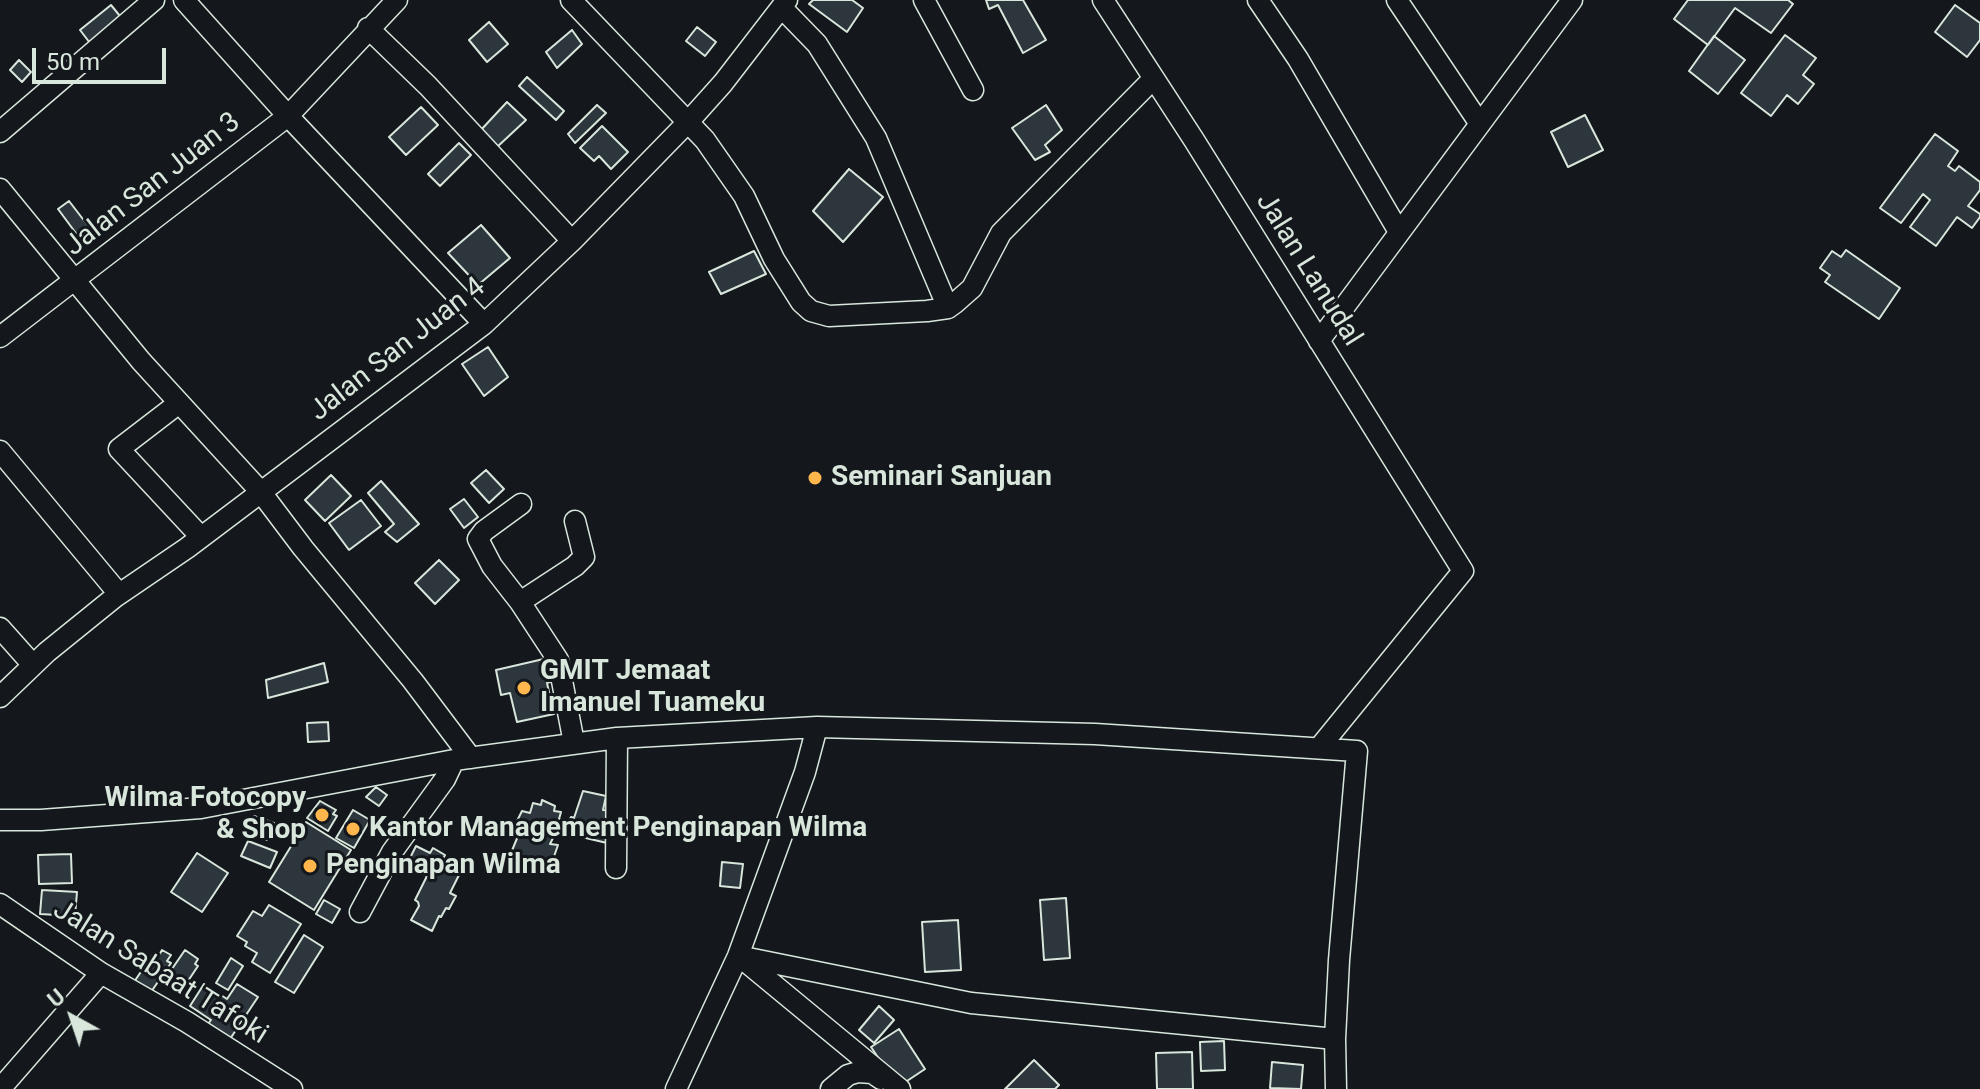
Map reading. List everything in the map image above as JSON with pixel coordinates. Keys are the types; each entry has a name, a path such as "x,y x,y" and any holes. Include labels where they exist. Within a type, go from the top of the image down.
{"street":[{"path":"0,132 154,0"},
{"path":"184,0 288,116 484,324"},
{"name":"Jalan San Juan 3","path":"0,337 288,116 397,0"},
{"path":"571,0 689,121 736,183 774,259 807,309 829,316 948,308 972,288 1001,233 1153,79"},
{"path":"924,0 973,90"},
{"name":"Jalan Lanudal","path":"1103,0 1463,571 1319,748"},
{"path":"1258,0 1298,59 1399,232"},
{"path":"1397,0 1480,124"},
{"path":"1319,341 1572,0"},
{"path":"784,4 817,44 876,138 948,308"},
{"name":"Jalan San Juan 4","path":"0,697 33,665 119,594 201,537 484,324 572,241 689,121 723,83 784,4"},
{"path":"368,28 428,86 572,241"},
{"path":"1,191 141,361 260,491 413,681 462,759"},
{"path":"179,403 119,449 201,537"},
{"path":"0,451 119,594"},
{"path":"521,504 484,531 478,539 492,566 558,660 574,743"},
{"path":"520,602 584,557 575,521"},
{"path":"0,628 33,665"},
{"path":"0,820 41,820 201,808 462,759 617,738 817,727 1095,734 1357,751 1335,1039 1336,1089"},
{"path":"676,1089 738,956 805,772 817,727"},
{"path":"616,868 617,738"},
{"path":"360,912 392,852 462,759"},
{"name":"Jalan Sabaat Tafoki","path":"0,904 101,973 187,1022 292,1089"},
{"path":"738,956 971,1003 1335,1039"},
{"path":"738,956 900,1089"},
{"path":"0,1089 101,973"},
{"path":"831,1089 848,1075 858,1072 872,1073 894,1089"}],"building":[{"path":"813,0 852,0 863,8 847,32 809,4"},
{"path":"986,0 1023,0 1046,40 1023,53 998,5 989,9"},
{"path":"1688,0 1788,0 1793,4 1771,33 1735,8 1708,45 1674,19"},
{"path":"111,5 124,21 93,47 80,30"},
{"path":"1955,5 1980,23 1980,40 1967,57 1935,32"},
{"path":"489,22 508,44 487,62 469,40"},
{"path":"697,27 716,42 705,56 686,41"},
{"path":"572,30 582,44 557,68 546,52"},
{"path":"1785,35 1816,58 1803,75 1814,84 1798,104 1787,95 1771,116 1741,93"},
{"path":"1714,36 1745,60 1718,94 1689,71"},
{"path":"19,60 31,72 22,82 10,70"},
{"path":"527,77 564,111 556,120 519,86"},
{"path":"507,102 526,120 496,148 480,131"},
{"path":"597,105 606,113 575,143 568,134"},
{"path":"1046,105 1062,130 1045,145 1050,152 1035,160 1012,128"},
{"path":"421,107 438,125 406,155 389,137"},
{"path":"1585,115 1603,150 1568,167 1551,132"},
{"path":"602,126 628,152 611,169 599,156 594,161 580,148"},
{"path":"1935,134 1958,151 1948,166 1955,171 1959,166 1980,182 1980,190 1968,206 1980,217 1972,228 1957,217 1936,246 1910,227 1930,200 1923,194 1901,223 1880,208"},
{"path":"459,143 471,155 440,186 428,174"},
{"path":"849,169 883,197 843,242 813,211"},
{"path":"69,201 89,227 78,236 58,209"},
{"path":"481,225 510,258 478,285 448,253"},
{"path":"1846,250 1900,288 1879,319 1825,282 1830,275 1820,268 1832,251 1841,257"},
{"path":"754,251 766,274 721,294 709,272"},
{"path":"488,347 508,377 484,396 462,364"},
{"path":"486,470 504,489 489,503 471,483"},
{"path":"331,475 351,496 325,521 305,500"},
{"path":"381,481 419,524 397,542 385,532 394,524 368,493"},
{"path":"464,499 478,517 464,528 450,509"},
{"path":"361,500 381,526 349,550 329,523"},
{"path":"439,560 459,580 435,604 415,583"},
{"name":"GMIT Jemaat Imanuel Tuameku","path":"548,658 553,681 547,683 554,714 517,722 510,693 501,695 496,670"},
{"path":"324,663 328,682 268,698 266,680"},
{"path":"328,722 329,741 308,742 307,723"},
{"path":"376,787 387,795 379,806 366,797"},
{"path":"583,791 606,796 603,810 611,811 607,843 573,835 574,830 566,827 571,817 574,818"},
{"path":"542,800 555,806 554,811 561,812 559,819 563,821 550,844 558,845 550,868 511,853 520,831 514,827 522,811 530,813 533,803 541,805"},
{"name":"Wilma Fotocopy & Shop","path":"320,801 336,810 333,814 337,816 328,831 307,818"},
{"name":"Kantor Management Penginapan Wilma","path":"353,810 370,820 354,848 336,838"},
{"path":"254,816 274,823 267,840 248,832"},
{"name":"Penginapan Wilma","path":"306,822 351,850 314,910 269,882"},
{"path":"248,841 277,852 270,868 241,856"},
{"path":"416,846 430,853 433,848 445,855 443,859 462,869 450,893 456,896 449,909 446,908 439,916 432,931 411,920 419,906 415,900 427,876 406,866"},
{"path":"197,853 228,873 202,912 171,892"},
{"path":"71,854 72,883 39,884 38,855"},
{"path":"722,862 743,864 740,888 720,886"},
{"path":"42,890 77,892 75,916 40,914"},
{"path":"1066,898 1070,958 1044,960 1040,900"},
{"path":"324,900 340,909 332,923 316,914"},
{"path":"269,905 301,924 270,973 252,962 257,953 245,946 247,942 237,936 253,911 262,916"},
{"path":"958,920 961,970 925,972 922,922"},
{"path":"304,935 323,947 294,993 275,982"},
{"path":"162,950 171,955 167,961 171,963 151,992 134,982 153,954 158,957"},
{"path":"185,950 198,959 195,964 198,966 182,990 163,982"},
{"path":"231,958 243,966 228,990 216,983"},
{"path":"204,984 227,999 237,984 258,997 228,1042 208,1024 211,1020 190,1006"},
{"path":"879,1006 894,1020 874,1043 859,1030"},
{"path":"899,1029 925,1069 898,1087 871,1047"},
{"path":"1224,1041 1225,1070 1201,1071 1200,1042"},
{"path":"1192,1052 1193,1089 1157,1089 1156,1053"},
{"path":"1034,1060 1059,1085 1055,1089 1005,1089"},
{"path":"1272,1062 1303,1065 1301,1089 1270,1088"}],"place":[{"name":"Seminari Sanjuan","path":"815,478"},
{"name":"GMIT Jemaat Imanuel Tuameku","path":"524,688"},
{"name":"Wilma Fotocopy & Shop","path":"322,815"},
{"name":"Kantor Management Penginapan Wilma","path":"353,829"},
{"name":"Penginapan Wilma","path":"310,866"}]}
